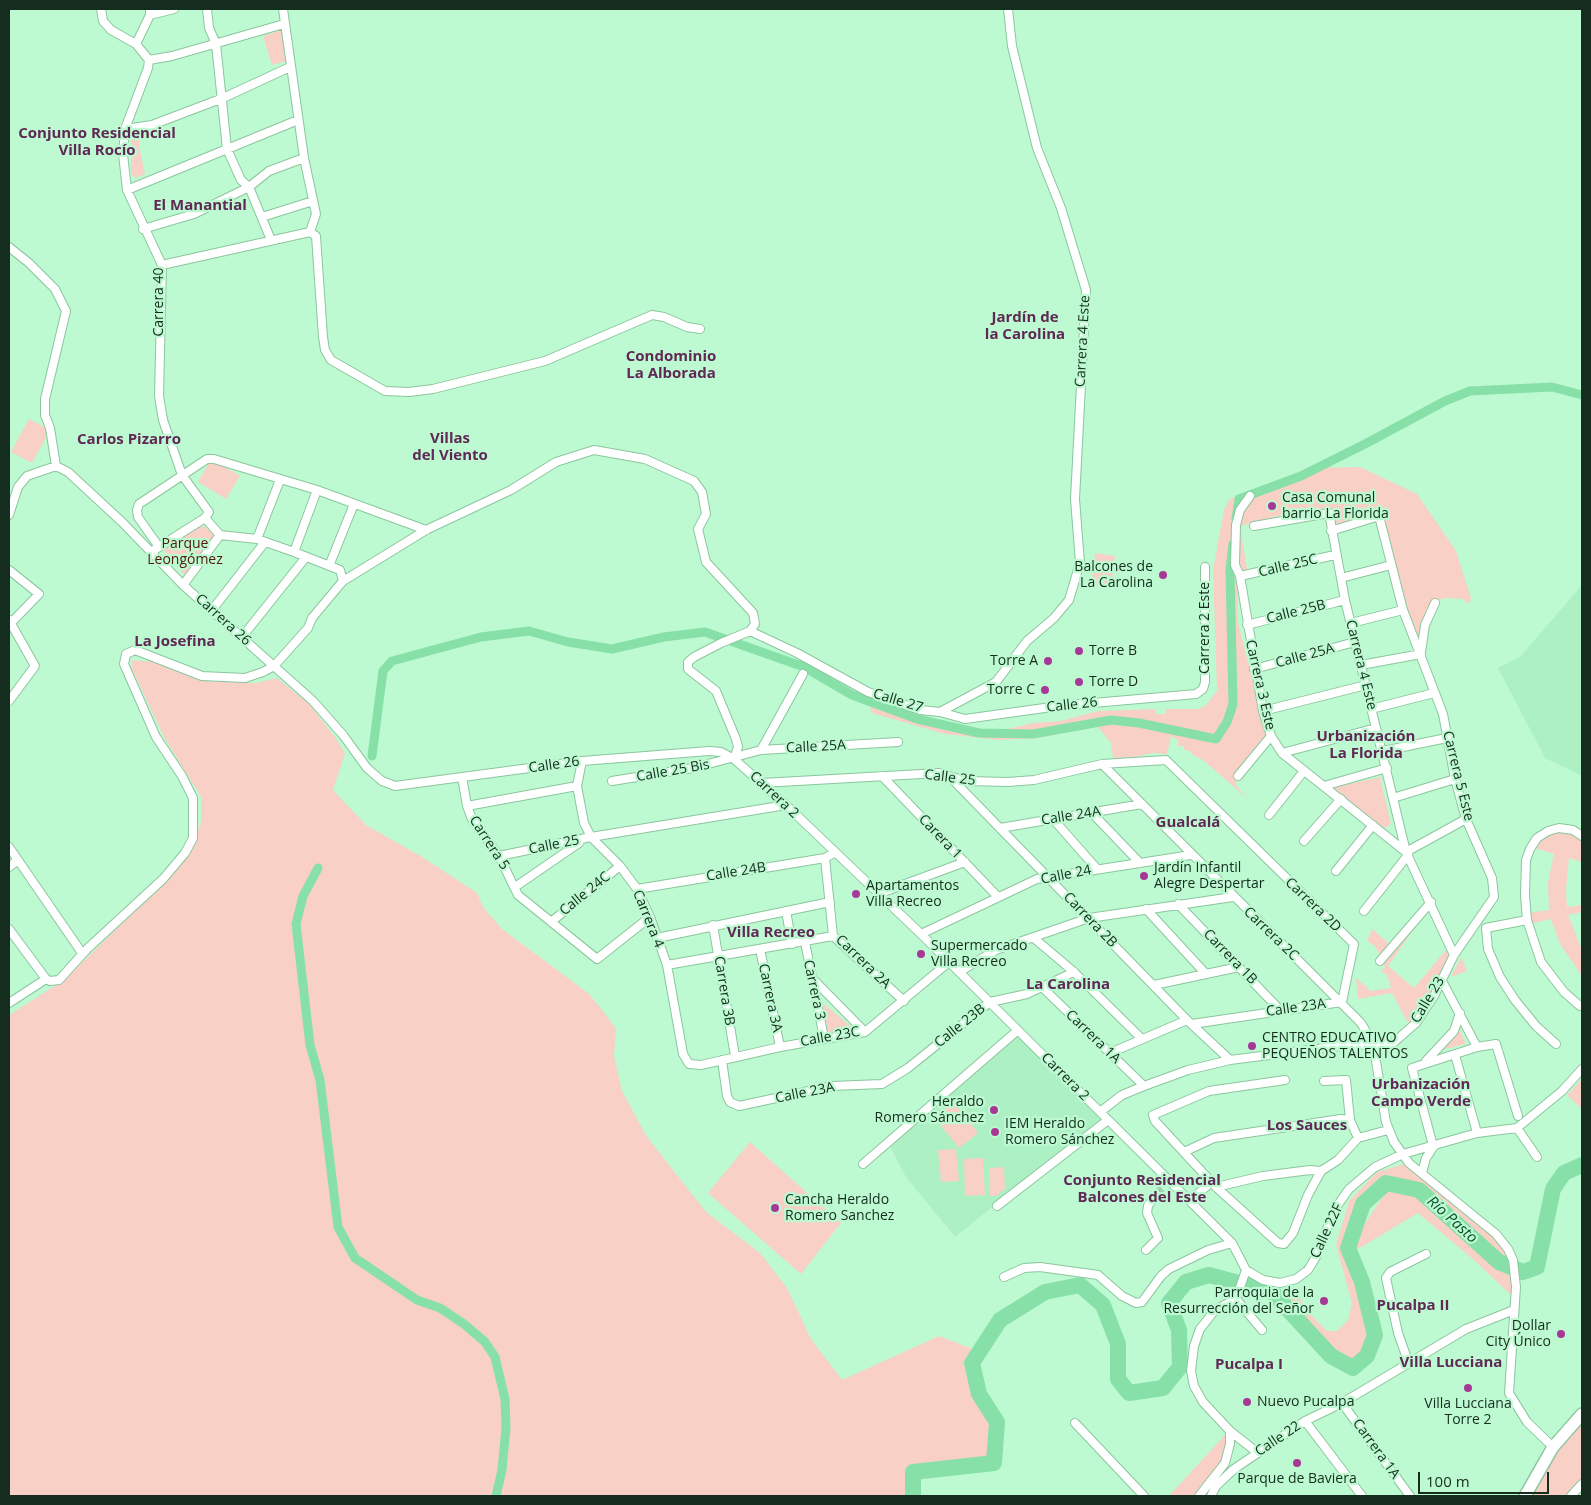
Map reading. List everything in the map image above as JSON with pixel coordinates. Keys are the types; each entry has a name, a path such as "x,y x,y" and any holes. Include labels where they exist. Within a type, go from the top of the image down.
{"main road":[{"path":"1525,1496 1553,1447 1582,1414"}],"street":[{"path":"102,9 103,22 111,30 136,44 149,60 216,44 284,24"},
{"path":"136,44 150,12 174,9"},
{"path":"207,9 208,22 216,44 227,149 240,180 249,187 271,240"},
{"path":"283,9 304,158 316,214 310,232"},
{"name":"Carrera 4 Este","path":"1008,9 1012,46 1035,139 1062,208 1086,290 1075,499 1080,563 1069,600 1054,618"},
{"name":"Carrera 40","path":"149,60 148,68 125,129 123,154 127,190 143,229 162,265 159,396 163,420 182,475 220,535"},
{"path":"125,129 152,125 223,98 290,67"},
{"path":"127,190 298,120"},
{"path":"143,229 194,214 249,187 269,171 304,158"},
{"path":"262,217 313,201"},
{"path":"162,265 310,232 316,236 325,350 331,360 385,391 409,392 433,389 545,360 652,315 664,317 687,327 700,329"},
{"path":"9,246 30,263 55,290 66,312 45,399 45,415 50,428 56,466 27,476 18,487 9,514"},
{"path":"9,929 12,941 46,979 50,981 59,980 82,953 163,879 185,853 193,838 192,798 182,776 156,737 124,664 126,654 135,650 202,676 245,678 264,672 274,666 308,628 312,618 344,581 426,530 511,490 556,462 594,450 645,460 694,481 702,492 706,514 698,529 706,562 753,613 755,624 746,633 721,642 694,656 688,662 688,669 716,691 738,748 731,757"},
{"path":"159,547 138,517 137,510 139,504 207,459 214,458 280,480 318,490 426,530"},
{"name":"Carrera 26","path":"56,466 68,472 183,584 313,701 343,735 367,768 382,781"},
{"path":"257,539 280,480"},
{"path":"294,552 318,490"},
{"name":"Carrera 3 Este","path":"1250,496 1240,510 1236,525 1235,565 1240,576 1254,669 1263,711 1271,736 1282,753 1407,853"},
{"path":"329,566 354,504"},
{"name":"Carrera 4 Este","path":"1254,526 1329,513 1335,555 1345,600 1407,853 1454,955"},
{"path":"151,552 207,515"},
{"name":"Carrera 5 Este","path":"1331,531 1379,516 1403,610 1434,693 1444,714 1447,738 1466,819 1492,878 1494,897"},
{"path":"183,584 220,535 257,539 294,552 340,570 344,581"},
{"path":"212,610 265,542"},
{"name":"Calle 25C","path":"1240,576 1335,555"},
{"path":"242,637 306,557"},
{"path":"1341,578 1391,565"},
{"name":"Carrera 2 Este","path":"1203,689 1205,682 1205,567"},
{"path":"9,570 39,594 10,622 35,666 9,701"},
{"name":"Calle 25B","path":"1247,624 1345,600"},
{"name":"Carrera 5 Este","path":"1421,654 1425,624 1435,603"},
{"path":"1351,623 1403,610"},
{"name":"Calle 27","path":"746,633 797,653 868,692 920,710 940,712 996,682 1028,641 1054,618"},
{"name":"Calle 25A","path":"1254,669 1355,642"},
{"path":"1361,665 1421,654"},
{"path":"762,750 802,674"},
{"path":"1263,711 1366,685"},
{"name":"Calle 26","path":"940,712 965,719 1033,709 1196,694 1203,689"},
{"path":"1371,709 1434,693"},
{"path":"1282,753 1376,728"},
{"path":"1238,776 1271,736"},
{"path":"1383,752 1447,738"},
{"name":"Calle 25A","path":"731,757 762,750 898,742"},
{"name":"Calle 26","path":"382,781 394,786 582,761 709,751 731,757"},
{"name":"Calle 25 Bis","path":"612,781 693,768 731,757"},
{"name":"Carrera 2","path":"731,757 786,805 834,853 921,934 1108,1120 1166,1184 1190,1200 1232,1243 1246,1270"},
{"name":"Calle 25","path":"762,783 939,774 952,778 982,782 1034,780 1102,764 1166,760"},
{"name":"Carrera 2D","path":"1166,760 1354,944"},
{"name":"Carrera 4","path":"582,761 577,786 584,823 591,837 620,866 637,889 650,918 667,965 683,1054 689,1064"},
{"name":"Carrera 2C","path":"1102,764 1233,897 1342,1002 1361,1023 1373,1043"},
{"path":"1324,786 1387,768"},
{"path":"1269,815 1304,771"},
{"name":"Carera 1","path":"882,776 998,898"},
{"name":"Carrera 5","path":"462,777 467,806 483,837 499,856 516,887 518,895 597,959 650,918"},
{"name":"Carrera 2B","path":"952,778 1190,1022 1230,1060"},
{"path":"1394,798 1456,779"},
{"path":"467,806 577,786"},
{"path":"1304,841 1340,799"},
{"name":"Calle 24A","path":"1000,828 1142,804"},
{"name":"Calle 25","path":"499,856 591,837 786,805"},
{"path":"1092,813 1140,863"},
{"path":"1053,819 1097,869"},
{"path":"1364,911 1407,853 1466,819"},
{"path":"1336,871 1373,825"},
{"path":"1582,836 1570,829 1556,828 1544,833 1532,845 1525,872 1527,920 1535,948 1545,968 1564,992 1582,1006"},
{"path":"516,887 582,840"},
{"path":"9,847 82,953"},
{"name":"Calle 24B","path":"637,889 824,858 834,853"},
{"name":"Calle 24","path":"921,934 1037,879 1192,855"},
{"name":"Carrera 2A","path":"824,858 833,936 904,1001"},
{"path":"9,867 18,860"},
{"path":"878,894 964,862"},
{"name":"Calle 24C","path":"551,922 620,866"},
{"path":"959,972 996,950 1035,939 1088,918 1233,897"},
{"name":"Calle 23","path":"1100,1112 1122,1095 1144,1086 1188,1070 1230,1060 1373,1043 1387,1045 1406,1033 1416,1023 1434,996 1454,955 1494,897"},
{"path":"657,938 830,902"},
{"path":"1380,961 1431,902"},
{"name":"Carrera 1B","path":"1178,904 1280,1010"},
{"path":"786,910 792,944"},
{"path":"1146,910 1205,973"},
{"path":"1477,922 1486,928 1527,920"},
{"name":"Carrera 3B","path":"713,925 735,1056"},
{"path":"1486,928 1489,953 1504,983 1531,1021 1556,1044"},
{"path":"667,965 833,936"},
{"path":"1035,939 1074,972 1142,1039"},
{"name":"Carrera 3","path":"805,942 810,977 824,1038"},
{"name":"Calle 23A","path":"1110,1053 1190,1022 1342,1002 1354,944"},
{"name":"Carrera 3A","path":"760,949 780,1047"},
{"name":"Calle 23C","path":"689,1064 701,1065 735,1056 824,1038 865,1032 949,962"},
{"path":"1154,985 1239,967"},
{"name":"Calle 23B","path":"882,1084 908,1068 990,1002 1027,994 1074,972"},
{"path":"810,977 865,1032"},
{"path":"9,1003 46,979"},
{"path":"1441,979 1477,1047"},
{"name":"Carrera 1A","path":"1042,988 1144,1086"},
{"path":"1424,1064 1454,1032 1460,1013"},
{"path":"863,1164 1018,1030"},
{"path":"1373,1043 1388,1130 1403,1154 1422,1174 1500,1238 1513,1260 1516,1287 1509,1393 1527,1422 1553,1447"},
{"path":"1422,1174 1426,1158 1433,1144 1412,1068 1477,1047 1496,1044 1518,1116"},
{"path":"1455,1055 1476,1129"},
{"name":"Calle 23A","path":"722,1060 727,1096 730,1102 739,1106 832,1086 882,1084"},
{"path":"1537,1157 1517,1128 1562,1091 1582,1070"},
{"path":"1285,1080 1209,1091 1158,1111 1153,1115 1155,1121 1214,1185 1278,1243 1284,1244 1294,1233 1308,1195 1321,1171 1338,1160 1358,1138 1388,1130"},
{"path":"1324,1080 1346,1080 1350,1120 1358,1138"},
{"path":"997,1206 1108,1120"},
{"path":"1184,1152 1214,1138 1350,1120"},
{"name":"Calle 22F","path":"1246,1270 1263,1280 1280,1284 1296,1279 1308,1270 1316,1257 1335,1209 1349,1189 1375,1167 1403,1154 1433,1144 1477,1133 1517,1128"},
{"path":"1190,1200 1214,1185 1263,1176 1310,1170 1321,1171"},
{"path":"1146,1250 1158,1238 1148,1213 1148,1206 1156,1194"},
{"path":"1004,1276 1024,1268 1040,1268 1098,1275 1122,1296 1136,1303 1142,1302 1161,1276 1169,1269 1208,1250 1232,1243"},
{"path":"1409,1364 1398,1333 1386,1278 1390,1272 1426,1254"},
{"path":"1246,1270 1237,1296 1215,1310 1206,1320 1194,1346 1191,1371 1194,1386 1203,1402 1230,1431 1258,1453"},
{"path":"1237,1296 1262,1330"},
{"name":"Calle 22","path":"1211,1496 1216,1486 1228,1475 1305,1421 1342,1403 1466,1329 1514,1310"},
{"name":"Carrera 1A","path":"1342,1403 1410,1496"},
{"path":"1305,1421 1362,1496"},
{"path":"1075,1423 1144,1496"},
{"path":"1199,1496 1225,1462 1230,1444 1230,1431"},
{"path":"1571,1496 1582,1484"}],"shaded area":[{"path":"1582,585 1582,774 1580,775 1545,758 1498,668 1521,656"},
{"name":"IEM Heraldo Romero Sánchez","path":"1019,1034 1102,1119 955,1237 906,1177 890,1146"}],"green space":[{"path":"282,30 289,60 272,65 263,36"},
{"path":"141,131 139,146 145,174 136,178 131,174 131,135"},
{"path":"29,419 50,430 32,463 11,452"},
{"path":"211,459 240,476 226,499 198,482"},
{"path":"1360,467 1417,494 1456,551 1471,598 1469,604 1462,599 1444,598 1431,604 1417,657 1401,617 1405,607 1396,566 1384,529 1377,521 1361,522 1328,535 1326,522 1322,515 1308,508 1240,526 1247,569 1237,574 1238,623 1269,744 1235,784 1248,799 1203,760 1191,754 1188,750 1184,750 1184,746 1178,746 1178,740 1171,736 1167,754 1153,753 1134,757 1113,758 1111,743 1097,726 1039,738 999,740 945,734 872,713 869,703 957,729 999,731 1033,723 1061,721 1098,711 1155,709 1156,714 1166,714 1166,709 1199,709 1206,705 1217,691 1213,570 1224,510 1229,500 1238,495 1251,495 1267,490 1306,468"},
{"name":"Parque Leongómez","path":"197,525 205,527 217,537 185,576 163,550"},
{"path":"1095,553 1115,556 1111,589 1091,586"},
{"path":"132,660 156,662 204,681 256,683 277,678 309,704 345,753 333,790 366,825 422,857 477,893 483,907 502,929 588,993 603,1011 616,1029 614,1056 622,1091 647,1137 706,1212 760,1253 787,1288 811,1339 842,1380 939,1336 973,1349 972,1363 979,1394 997,1422 994,1463 913,1472 913,1496 9,1496 9,1015 64,980 177,870 195,842 201,821 201,797 164,737 132,669"},
{"path":"1380,777 1391,824 1383,829 1332,788"},
{"path":"1557,832 1570,834 1582,842 1582,862 1569,858 1566,890 1567,907 1582,905 1582,912 1568,915 1582,950 1582,976 1560,944 1551,919 1530,924 1528,913 1549,910 1548,883 1554,854 1535,848 1541,840"},
{"path":"1426,912 1388,966 1414,988 1446,950 1451,956 1425,1010 1416,1020 1408,1023 1392,993 1358,999 1356,978 1371,991 1391,988 1387,975 1381,971 1385,967 1375,946 1367,941 1372,929 1392,946"},
{"path":"1461,957 1467,971 1451,977"},
{"path":"823,1003 855,1030 828,1033"},
{"path":"1458,1026 1466,1044 1441,1050 1451,1040"},
{"path":"1582,1079 1582,1109 1567,1095"},
{"path":"954,1101 978,1133 959,1148 934,1117"},
{"name":"Cancha Heraldo Romero Sanchez","path":"750,1142 841,1223 801,1274 708,1193"},
{"path":"956,1149 959,1181 941,1182 938,1150"},
{"path":"983,1158 985,1195 965,1196 964,1159"},
{"path":"1404,1164 1418,1173 1498,1239 1509,1258 1503,1260 1423,1188 1386,1178 1360,1203 1345,1247 1359,1280 1373,1334 1360,1356 1350,1362 1333,1355 1280,1292 1294,1289 1311,1315 1327,1331 1337,1331 1348,1320 1352,1303 1336,1245 1349,1201 1377,1172"},
{"path":"1004,1167 1005,1189 996,1196 990,1196 989,1168"},
{"path":"1390,1186 1422,1195 1505,1269 1511,1272 1514,1283 1512,1296 1474,1260 1418,1213 1358,1249 1354,1244 1360,1231"},
{"path":"1582,1420 1582,1481 1568,1496 1532,1496 1563,1439"},
{"path":"1226,1434 1230,1440 1226,1456 1195,1496 1169,1496"}],"waterway":[{"path":"1236,519 1239,499 1301,476 1445,401 1470,391 1552,387 1582,395"},
{"path":"372,756 383,671 392,661 481,637 529,631 568,642 612,649 664,637 705,632 804,667 852,695 917,719 979,733 1033,734 1111,720 1139,723 1216,739 1227,722 1233,704 1230,570 1233,544"},
{"path":"318,868 303,896 296,924 310,1045 320,1080 338,1227 355,1258 417,1300 440,1308 464,1324 485,1342 495,1357 505,1399 506,1428 502,1470 496,1496"},
{"name":"Río Pasto","path":"913,1496 913,1472 994,1463 997,1422 979,1394 972,1363 1000,1320 1045,1292 1080,1285 1103,1305 1118,1344 1118,1379 1129,1393 1163,1388 1180,1367 1179,1330 1169,1303 1186,1282 1209,1275 1272,1292 1331,1356 1353,1368 1367,1356 1375,1335 1362,1282 1348,1248 1363,1204 1386,1183 1419,1190 1499,1262 1523,1272 1537,1267 1553,1189 1564,1173 1582,1165"}],"tunnel":[{"path":"1156,1194 1164,1187"}],"place":[{"name":"Casa Comunal barrio La Florida","path":"1272,506"},
{"name":"Balcones de La Carolina","path":"1163,575"},
{"name":"Torre B","path":"1079,651"},
{"name":"Torre A","path":"1048,661"},
{"name":"Torre D","path":"1079,682"},
{"name":"Torre C","path":"1045,690"},
{"name":"Jardín Infantil Alegre Despertar","path":"1144,876"},
{"name":"Apartamentos Villa Recreo","path":"856,894"},
{"name":"Supermercado Villa Recreo","path":"921,954"},
{"name":"CENTRO EDUCATIVO PEQUEÑOS TALENTOS","path":"1252,1046"},
{"name":"Heraldo Romero Sánchez","path":"994,1110"},
{"name":"IEM Heraldo Romero Sánchez","path":"995,1132"},
{"name":"Cancha Heraldo Romero Sanchez","path":"775,1208"},
{"name":"Parroquia de la Resurrección del Señor","path":"1324,1301"},
{"name":"Dollar City Único","path":"1561,1334"},
{"name":"Villa Lucciana Torre 2","path":"1468,1388"},
{"name":"Nuevo Pucalpa","path":"1247,1402"},
{"name":"Parque de Baviera","path":"1297,1463"}],"district":[{"name":"Conjunto Residencial Villa Rocío","path":"97,142"},
{"name":"El Manantial","path":"200,206"},
{"name":"Jardín de la Carolina","path":"1025,326"},
{"name":"Condominio La Alborada","path":"671,366"},
{"name":"Carlos Pizarro","path":"129,440"},
{"name":"Villas del Viento","path":"450,448"},
{"name":"La Josefina","path":"175,642"},
{"name":"Urbanización La Florida","path":"1366,746"},
{"name":"Gualcalá","path":"1188,823"},
{"name":"Villa Recreo","path":"771,933"},
{"name":"La Carolina","path":"1068,985"},
{"name":"Urbanización Campo Verde","path":"1421,1094"},
{"name":"Los Sauces","path":"1307,1126"},
{"name":"Conjunto Residencial Balcones del Este","path":"1142,1190"},
{"name":"Pucalpa II","path":"1413,1306"},
{"name":"Villa Lucciana","path":"1451,1363"},
{"name":"Pucalpa I","path":"1249,1365"}]}
